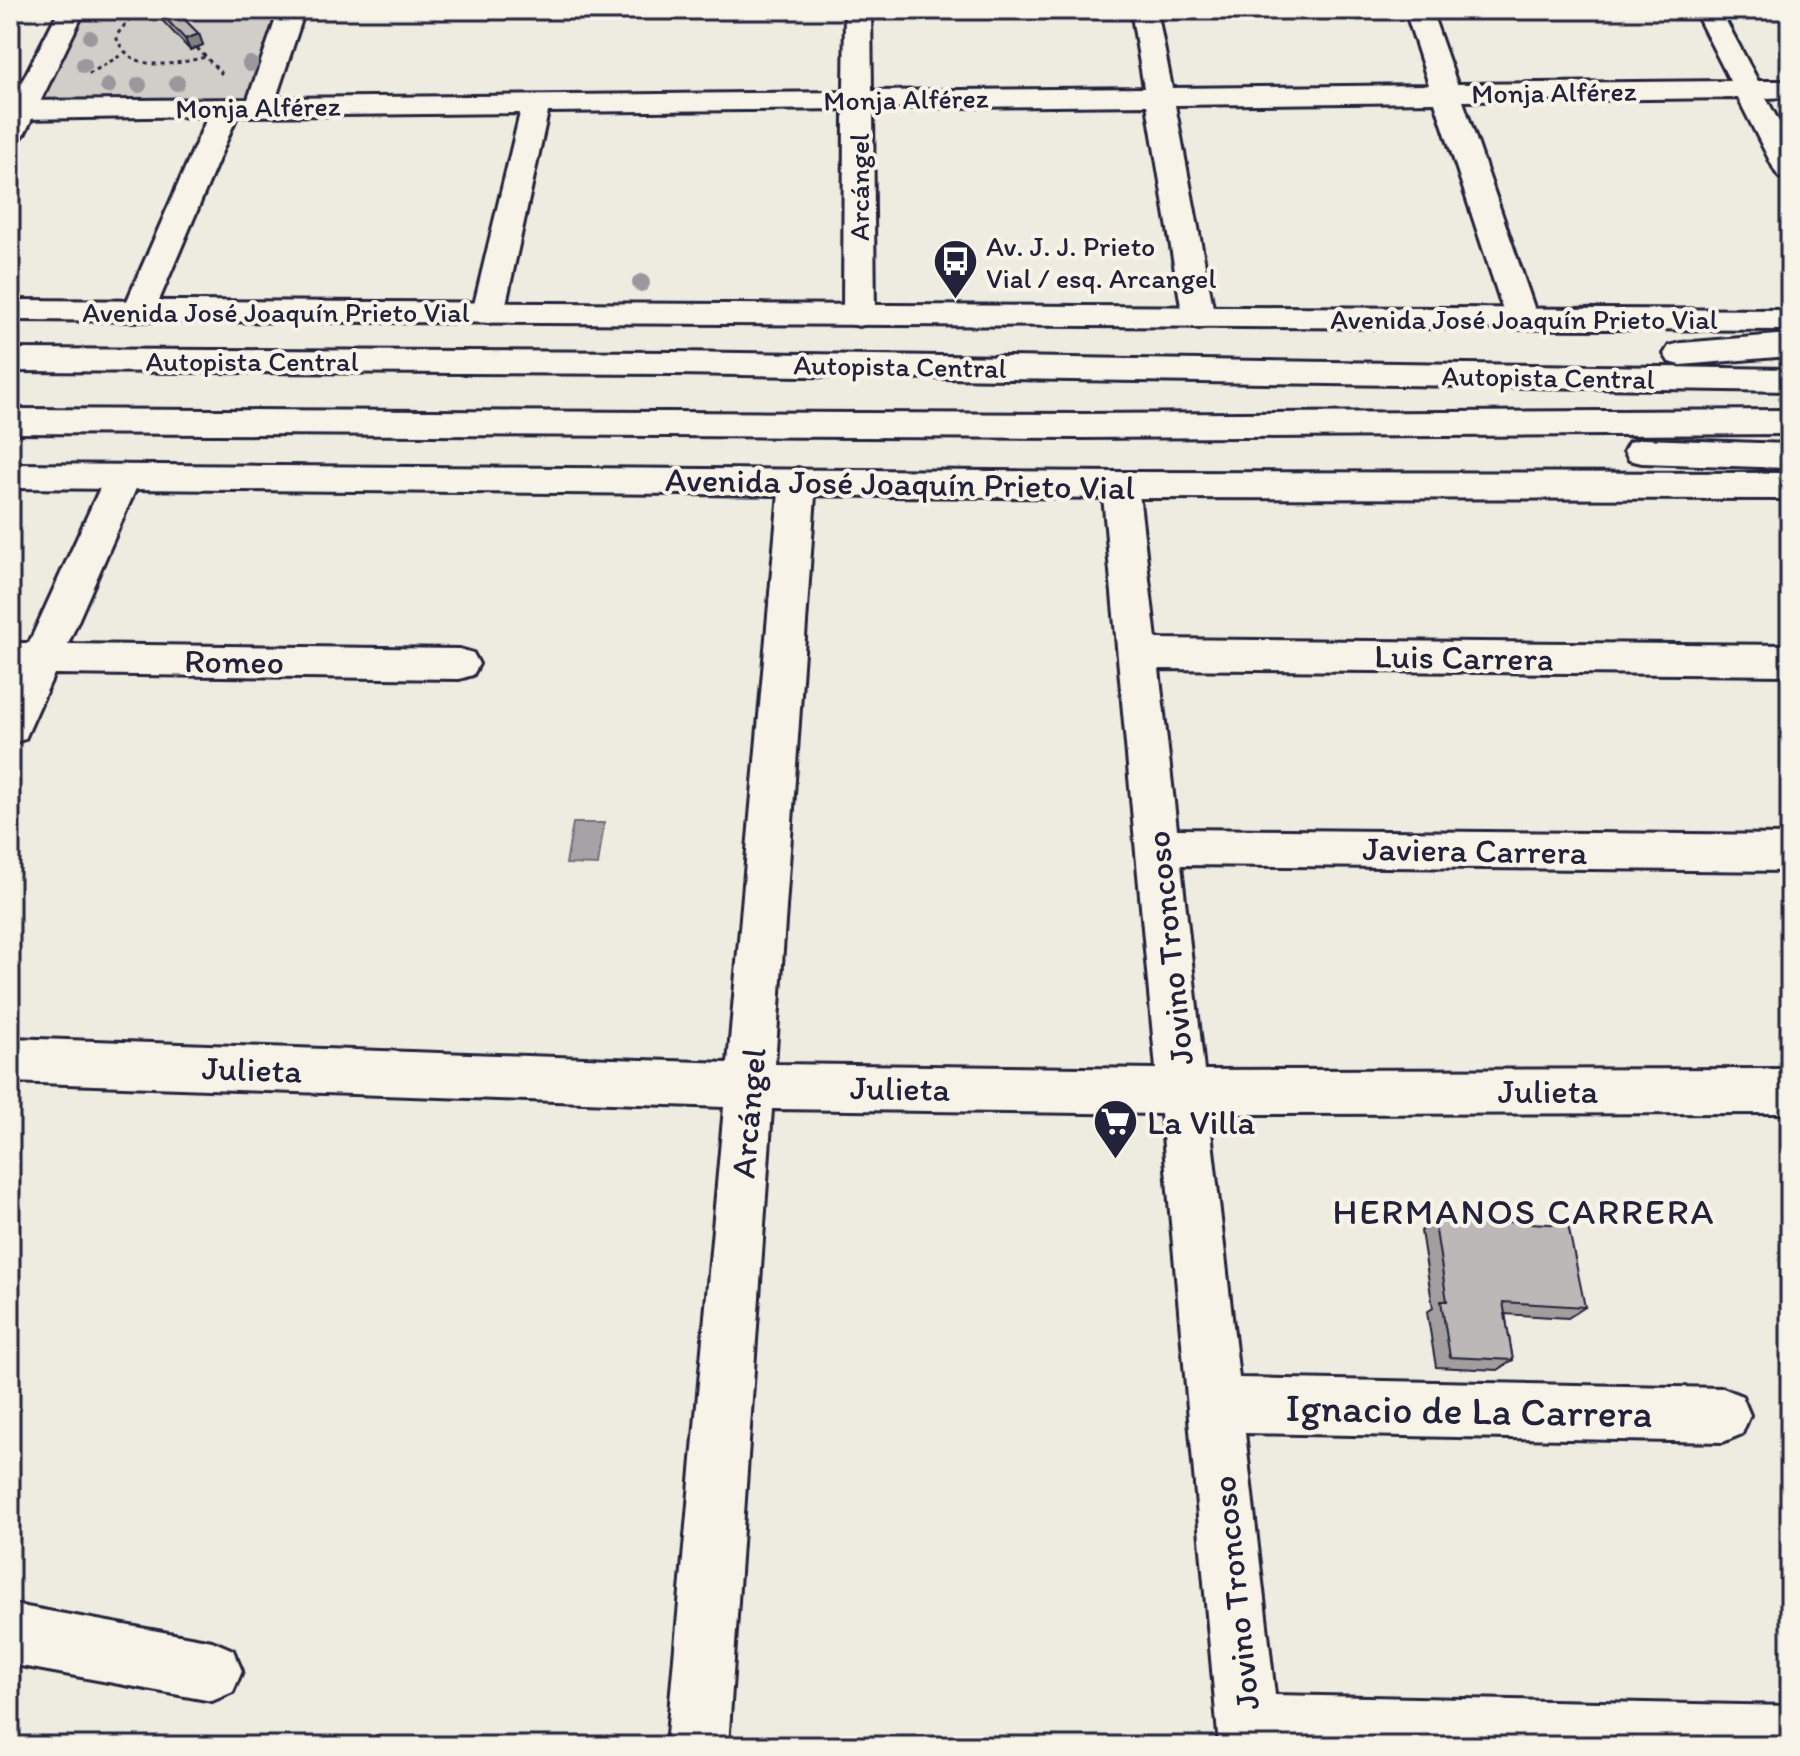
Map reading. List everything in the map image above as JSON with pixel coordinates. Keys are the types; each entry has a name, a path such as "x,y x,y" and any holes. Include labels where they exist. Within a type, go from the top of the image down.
{"main road":[{"path":"16,121 72,10"},
{"path":"259,107 292,10"},
{"name":"Arcángel","path":"858,10 859,316"},
{"path":"1144,10 1199,318"},
{"path":"1418,10 1522,319"},
{"path":"1707,10 1790,171"},
{"name":"Monja Alférez","path":"16,121 226,107 1790,89"},
{"path":"488,313 536,104"},
{"path":"139,310 226,107"},
{"name":"Avenida José Joaquín Prieto Vial","path":"10,310 1790,320"},
{"path":"1508,376 1630,359 1790,345"},
{"name":"Autopista Central","path":"10,360 675,363 1790,380"},
{"name":"Autopista Central","path":"10,421 1066,426 1790,422"},
{"path":"1333,425 1502,442 1790,456"},
{"name":"Avenida José Joaquín Prieto Vial","path":"10,476 1120,485 1790,486"},
{"path":"10,728 26,658 123,477"},
{"name":"Arcángel","path":"697,1746 798,481"},
{"name":"Jovino Troncoso","path":"1120,485 1249,1736"},
{"name":"Luis Carrera","path":"1138,654 1790,660"},
{"name":"Romeo","path":"26,658 459,664"},
{"name":"Javiera Carrera","path":"1159,847 1790,853"},
{"name":"Julieta","path":"10,1060 750,1086 1183,1092 1790,1091"},
{"name":"Ignacio de La Carrera","path":"1216,1405 1723,1415"},
{"path":"10,1634 212,1671"},
{"path":"1249,1736 1790,1737"}],"path":[{"path":"144,10 121,27 116,36 117,46 123,54 150,64 188,62 205,57"}],"shaded area":[{"path":"79,10 290,10 251,104 31,107"},
{"path":"573,823 604,823 598,865 566,864"}],"building":[{"path":"158,10 175,10 199,34 185,39"},
{"path":"1434,1218 1568,1225 1585,1307 1503,1302 1513,1360 1450,1357 1441,1301 1447,1301"}],"place":[{"name":"Av. J. J. Prieto Vial / esq. Arcangel","path":"955,301"},
{"name":"La Villa","path":"1116,1161"}],"district":[{"name":"HERMANOS CARRERA","path":"1524,1211"}]}
